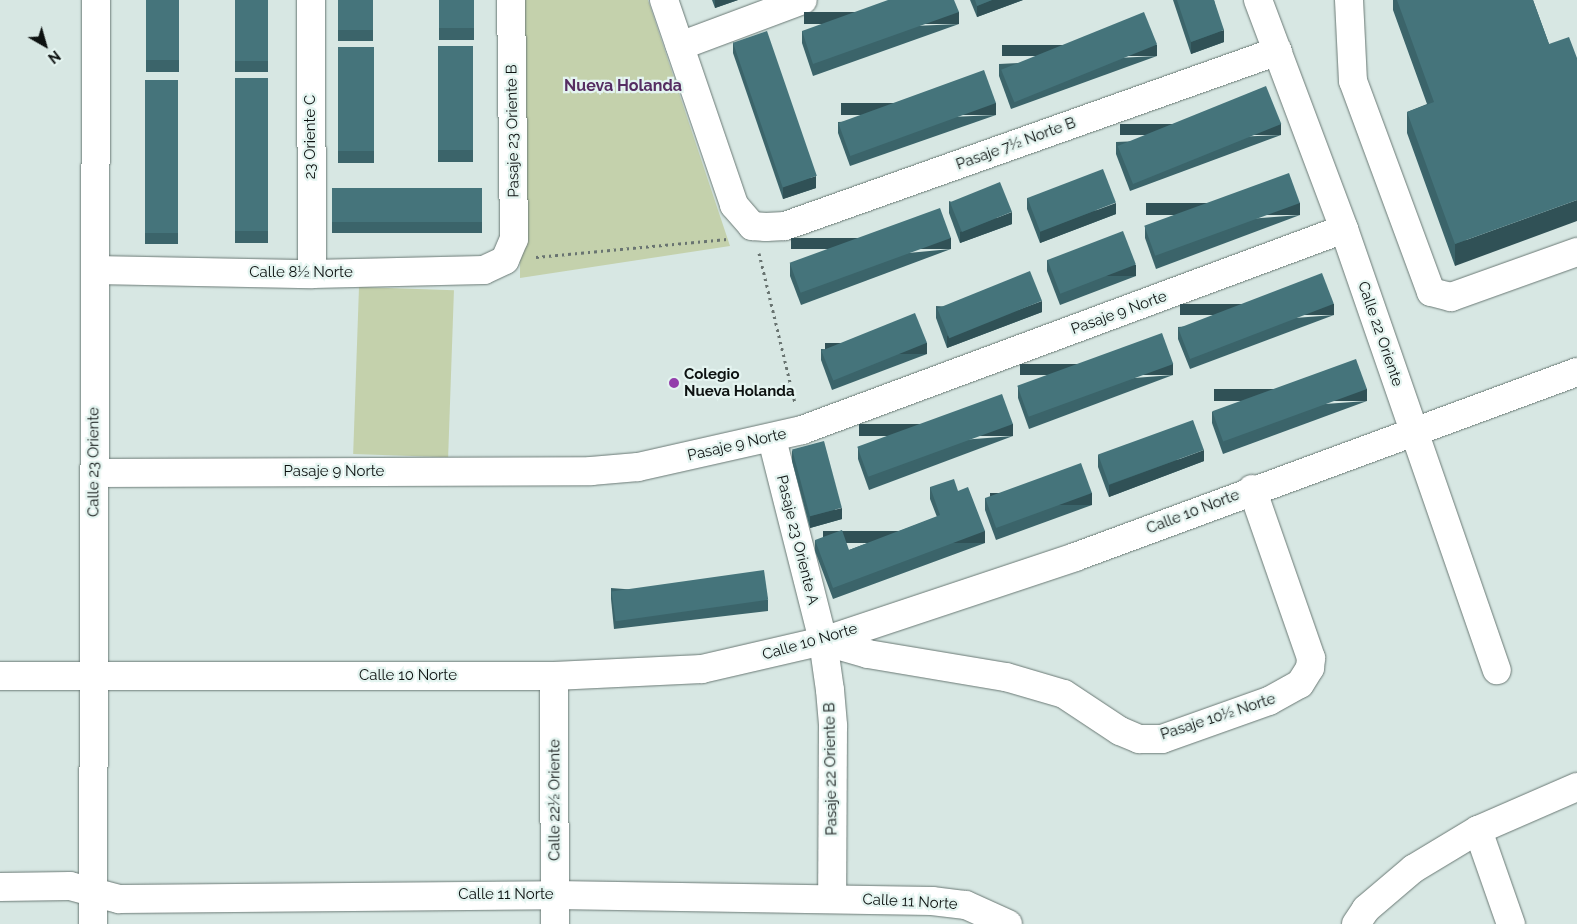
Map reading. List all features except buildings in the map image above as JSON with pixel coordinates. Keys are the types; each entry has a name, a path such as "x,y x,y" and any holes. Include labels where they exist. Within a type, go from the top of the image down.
{"street":[{"name":"Calle 23 Oriente","path":"93,924 96,0"},
{"name":"23 Oriente C","path":"311,0 312,274"},
{"name":"Pasaje 23 Oriente B","path":"505,260 514,239 511,0"},
{"path":"664,0 734,205 753,231"},
{"path":"680,46 803,0"},
{"name":"Calle 22 Oriente","path":"1258,0 1344,229 1412,430 1497,670"},
{"path":"1349,0 1353,81 1432,292 1451,297 1577,252"},
{"name":"Pasaje 7½ Norte B","path":"753,231 785,226 1278,51"},
{"name":"Pasaje 9 Norte","path":"94,473 590,471 638,467 772,439 802,430 1344,229"},
{"name":"Calle 8½ Norte","path":"95,270 312,274 484,270 505,260"},
{"name":"Calle 10 Norte","path":"0,676 554,676 702,669 823,641 1075,557 1412,430 1577,372"},
{"name":"Pasaje 23 Oriente A","path":"772,439 823,641"},
{"name":"Pasaje 10½ Norte","path":"823,641 868,654 1006,677 1064,694 1120,731 1139,738 1162,739 1268,701 1300,684 1310,668 1311,658 1252,489"},
{"name":"Pasaje 22 Oriente B","path":"823,641 833,726 832,899"},
{"name":"Calle 22½ Oriente","path":"554,676 555,924"},
{"path":"1356,924 1366,909 1414,869 1478,830 1577,787"},
{"path":"1478,830 1512,924"},
{"name":"Calle 11 Norte","path":"0,887 70,886 119,899 555,895 949,902 982,910 1008,924"}],"path":[{"path":"505,260 753,231 802,430"}],"green space":[{"path":"521,0 648,0 730,246 520,278"},
{"path":"359,287 454,290 448,457 353,454"}],"place":[{"name":"Colegio Nueva Holanda","path":"674,383"}],"district":[{"name":"Nueva Holanda","path":"623,86"}]}
